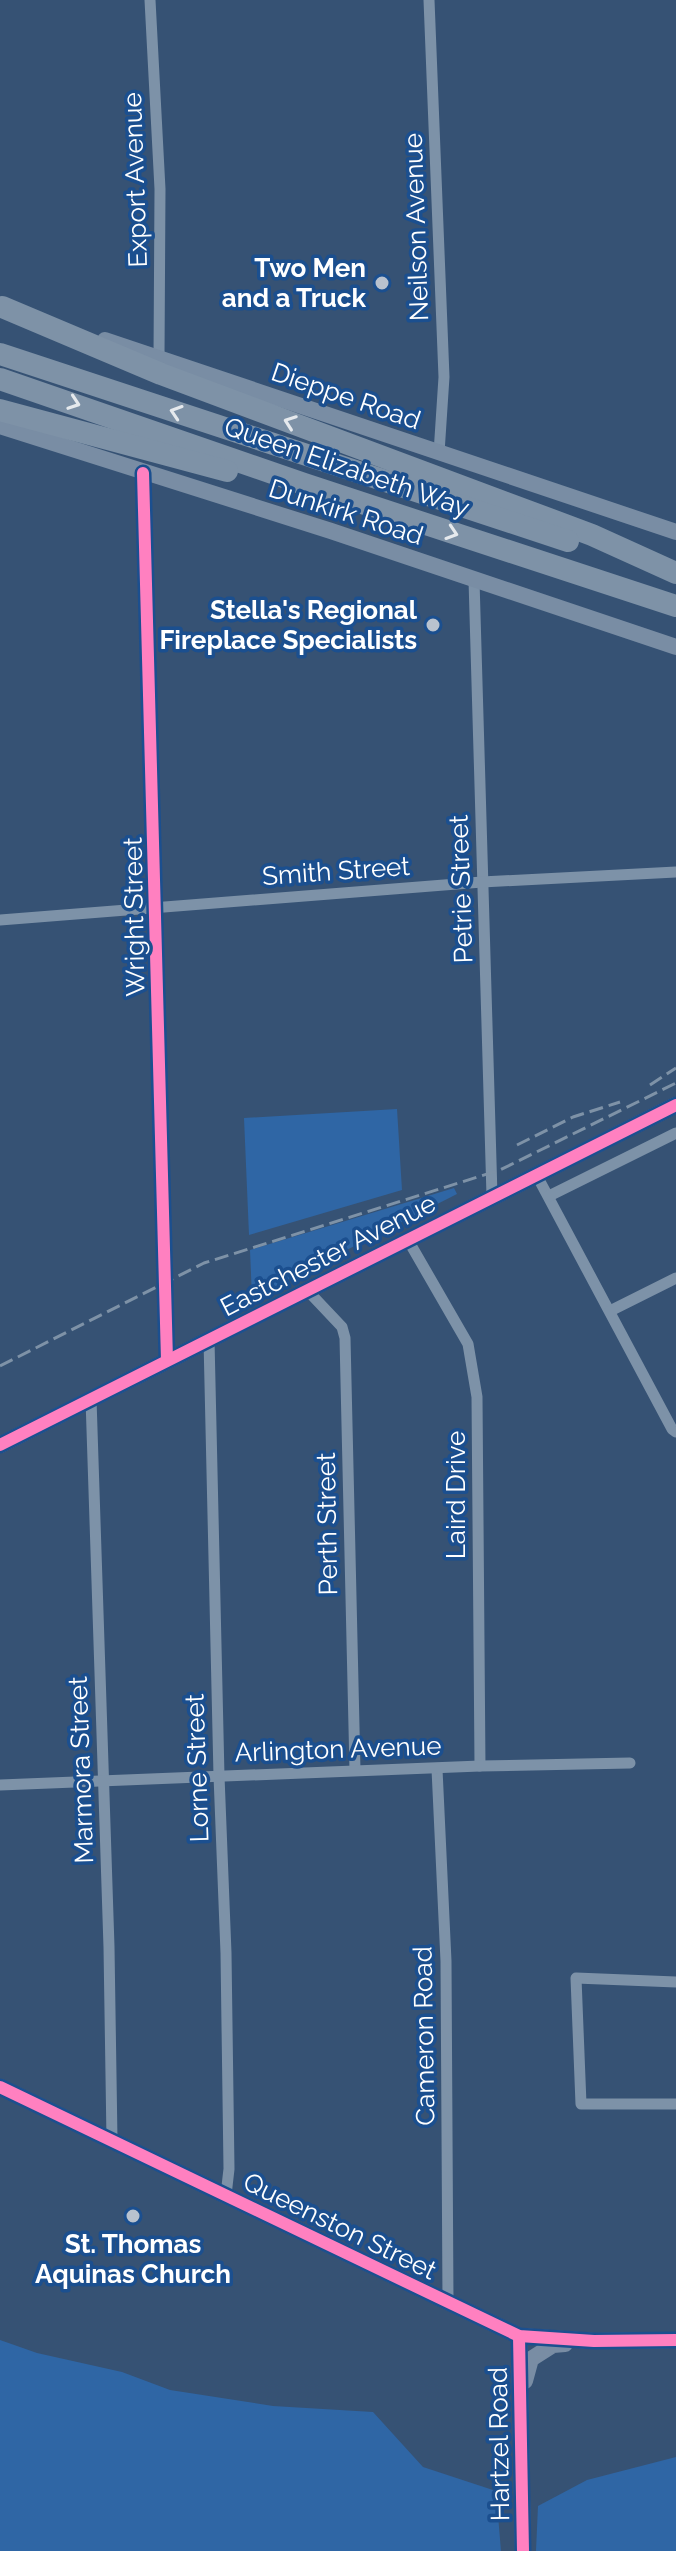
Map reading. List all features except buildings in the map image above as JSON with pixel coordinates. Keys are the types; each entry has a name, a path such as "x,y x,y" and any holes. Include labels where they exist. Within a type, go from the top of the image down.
{"highway":[{"path":"1,306 161,374 592,535 676,574"},
{"name":"Queen Elizabeth Way","path":"0,354 676,574"},
{"name":"Queen Elizabeth Way","path":"0,379 304,484 676,606"},
{"path":"0,410 247,476 304,484"}],"street":[{"name":"Export Avenue","path":"150,0 160,189 159,358"},
{"name":"Neilson Avenue","path":"429,0 444,377 439,453"},
{"name":"Dieppe Road","path":"1,306 676,532"},
{"name":"Dunkirk Road","path":"0,426 331,531 676,647"},
{"name":"Wright Street","path":"143,473 167,1360"},
{"name":"Petrie Street","path":"474,580 492,1196"},
{"name":"Smith Street","path":"0,920 482,882 676,872"},
{"name":"Eastchester Avenue","path":"0,1445 676,1105"},
{"path":"549,1196 676,1133"},
{"path":"536,1174 676,1432"},
{"name":"Laird Drive","path":"408,1240 468,1344 477,1397 480,1766"},
{"path":"610,1311 676,1278"},
{"name":"Perth Street","path":"308,1291 342,1327 345,1338 355,1770"},
{"name":"Lorne Street","path":"209,1340 226,1953 229,2169 226,2195"},
{"name":"Marmora Street","path":"91,1399 112,2140"},
{"name":"Arlington Avenue","path":"0,1785 355,1770 630,1763"},
{"name":"Cameron Road","path":"437,1769 446,1961 448,2302"},
{"path":"676,1982 576,1978 581,2104 676,2104"},
{"name":"Queenston Street","path":"0,2087 519,2336 594,2341 676,2340"},
{"name":"Hartzel Road","path":"519,2336 523,2551"},
{"path":"520,2404 527,2368 536,2355 553,2345 594,2341"}],"shaded area":[{"path":"397,1109 402,1190 249,1235 244,1118"},
{"path":"454,1188 457,1194 252,1298 250,1250"},
{"path":"0,2340 37,2353 122,2372 170,2390 273,2406 373,2412 423,2467 496,2491 501,2551 0,2551"},
{"path":"676,2457 676,2551 536,2551 538,2506 587,2480"}],"railway":[{"path":"650,1085 676,1068"},
{"path":"0,1366 204,1263 500,1170 676,1083"},
{"path":"517,1145 573,1117 620,1102"}],"cycle path":[{"path":"143,473 167,1360"},
{"path":"0,1445 676,1105"},
{"path":"0,2087 519,2336 594,2341 676,2340"},
{"path":"519,2336 523,2551"}],"place":[{"name":"Two Men and a Truck","path":"382,283"},
{"name":"Stella's Regional Fireplace Specialists","path":"433,625"},
{"name":"St. Thomas Aquinas Church","path":"133,2216"}]}
